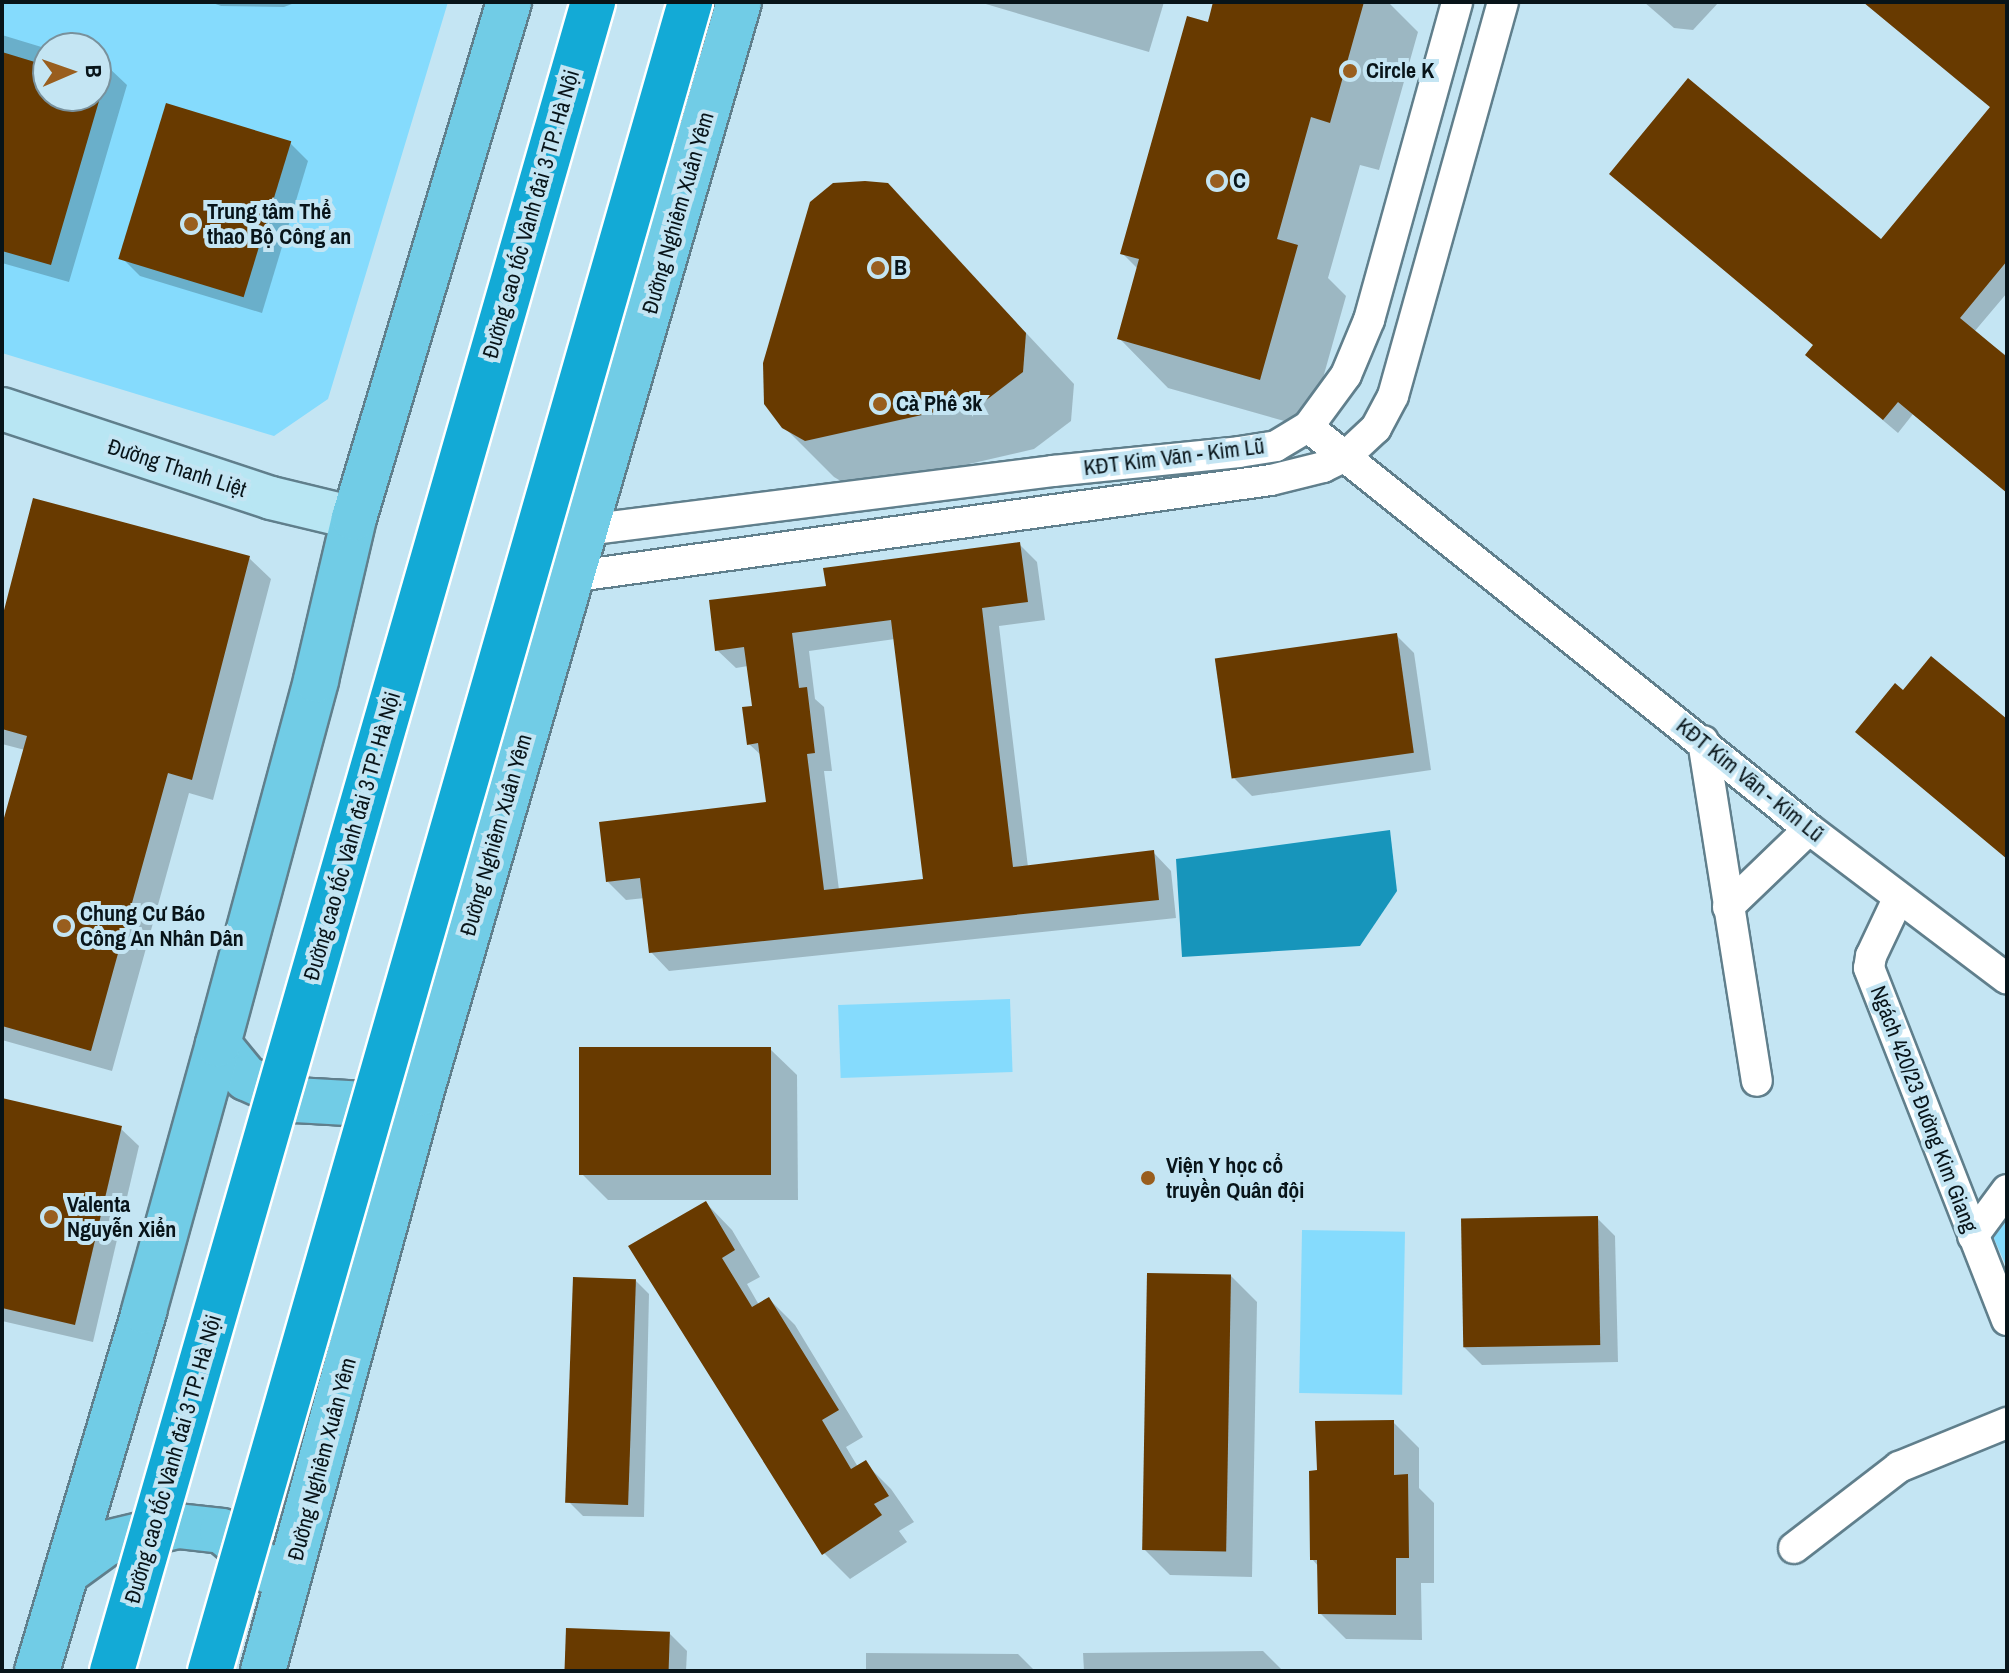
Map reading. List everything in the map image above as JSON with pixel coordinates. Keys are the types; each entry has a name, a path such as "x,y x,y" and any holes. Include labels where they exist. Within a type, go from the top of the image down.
{"highway":[{"name":"Đường cao tốc Vành đai 3 TP. Hà Nội","path":"112,1671 593,2"},
{"path":"210,1671 690,2"}],"main road":[{"path":"37,1671 218,1044 316,680 354,518 509,2"},
{"name":"Đường Nghiêm Xuân Yêm","path":"263,1671 421,1093 739,2"},
{"path":"218,1044 246,1078 295,1100 365,1104 421,1093"},
{"path":"66,1573 107,1543 157,1529 197,1527 222,1531 288,1588"}],"street":[{"name":"KĐT Kim Văn - Kim Lũ","path":"586,530 1276,446 1308,427 1346,375 1369,320 1457,2"},
{"name":"KĐT Kim Văn - Kim Lũ","path":"570,577 1271,480 1323,467 1346,456 1376,428 1393,396 1503,2"},
{"name":"Đường Thanh Liệt","path":"2,409 271,498 354,518"},
{"path":"1308,427 1346,456"},
{"name":"KĐT Kim Văn - Kim Lũ","path":"1346,456 1809,829 2007,979"},
{"path":"1053,471 1062,509"},
{"path":"1703,741 1757,1081"},
{"path":"1728,907 1809,829"},
{"name":"Ngách 420/23 Đường Kim Giang","path":"1898,899 1871,956 1869,968 2007,1320"},
{"path":"1973,1236 2007,1190"},
{"path":"1794,1548 1899,1467 2007,1423"}],"shaded area":[{"name":"Trung tâm Thể thao Bộ Công an","path":"2,2 448,2 328,399 274,436 2,353"},
{"path":"1390,830 1397,891 1360,946 1182,957 1176,859"},
{"path":"1010,999 1013,1072 841,1078 838,1005"},
{"path":"2007,1214 2007,1268 1992,1234"},
{"path":"1302,1230 1405,1232 1402,1395 1299,1393"}],"building":[{"name":"C","path":"1213,2 1364,2 1330,123 1311,117 1277,239 1298,245 1260,380 1117,339 1139,259 1120,254 1187,16 1208,22"},
{"path":"1863,2 2007,2 2007,261 1960,318 2007,357 2007,493 1898,402 1883,420 1805,355 1813,345 1609,174 1688,78 1881,239 1990,107"},
{"path":"2,52 32,61 32,112 96,112 51,265 2,251"},
{"path":"166,103 291,141 244,297 118,259"},
{"name":"B","path":"833,183 888,183 1026,333 1023,372 985,401 805,441 782,428 764,404 763,363 810,202"},
{"path":"33,498 250,556 192,780 168,773 91,1051 2,1026 2,825 27,736 2,729 2,618"},
{"path":"1020,542 1028,602 982,608 1013,867 1154,850 1159,900 649,953 640,878 606,882 599,822 766,802 758,743 747,745 742,707 752,706 744,647 715,651 709,600 826,586 823,568","holes":["891,620 923,879 824,890 807,754 815,753 807,687 799,688 792,633"]},
{"path":"1397,633 1414,753 1232,778 1215,659"},
{"path":"1931,656 2007,719 2007,859 1855,732 1895,683 1903,690"},
{"path":"579,1047 771,1047 771,1175 579,1175"},
{"name":"Valenta Nguyễn Xiển","path":"2,1098 122,1126 75,1325 2,1308"},
{"path":"706,1201 735,1250 722,1258 752,1307 769,1297 839,1410 822,1420 851,1469 866,1460 889,1496 874,1504 882,1515 822,1555 628,1246"},
{"path":"1598,1216 1600,1345 1463,1347 1461,1218"},
{"path":"1147,1273 1231,1274 1226,1551 1142,1550"},
{"path":"573,1277 636,1279 628,1505 565,1503"},
{"path":"1394,1420 1394,1475 1408,1474 1409,1558 1396,1558 1396,1615 1318,1614 1317,1560 1310,1560 1309,1471 1317,1470 1315,1421"},
{"path":"566,1628 670,1632 669,1671 564,1671"}],"place":[{"name":"Circle K","path":"1350,71"},
{"name":"C","path":"1217,181"},
{"name":"Trung tâm Thể thao Bộ Công an","path":"191,224"},
{"name":"B","path":"878,268"},
{"name":"Cà Phê 3k","path":"880,404"},
{"name":"Chung Cư Báo Công An Nhân Dân","path":"64,926"},
{"name":"Viện Y học cổ truyền Quân đội","path":"1148,1178"},
{"name":"Valenta Nguyễn Xiển","path":"51,1217"}]}
